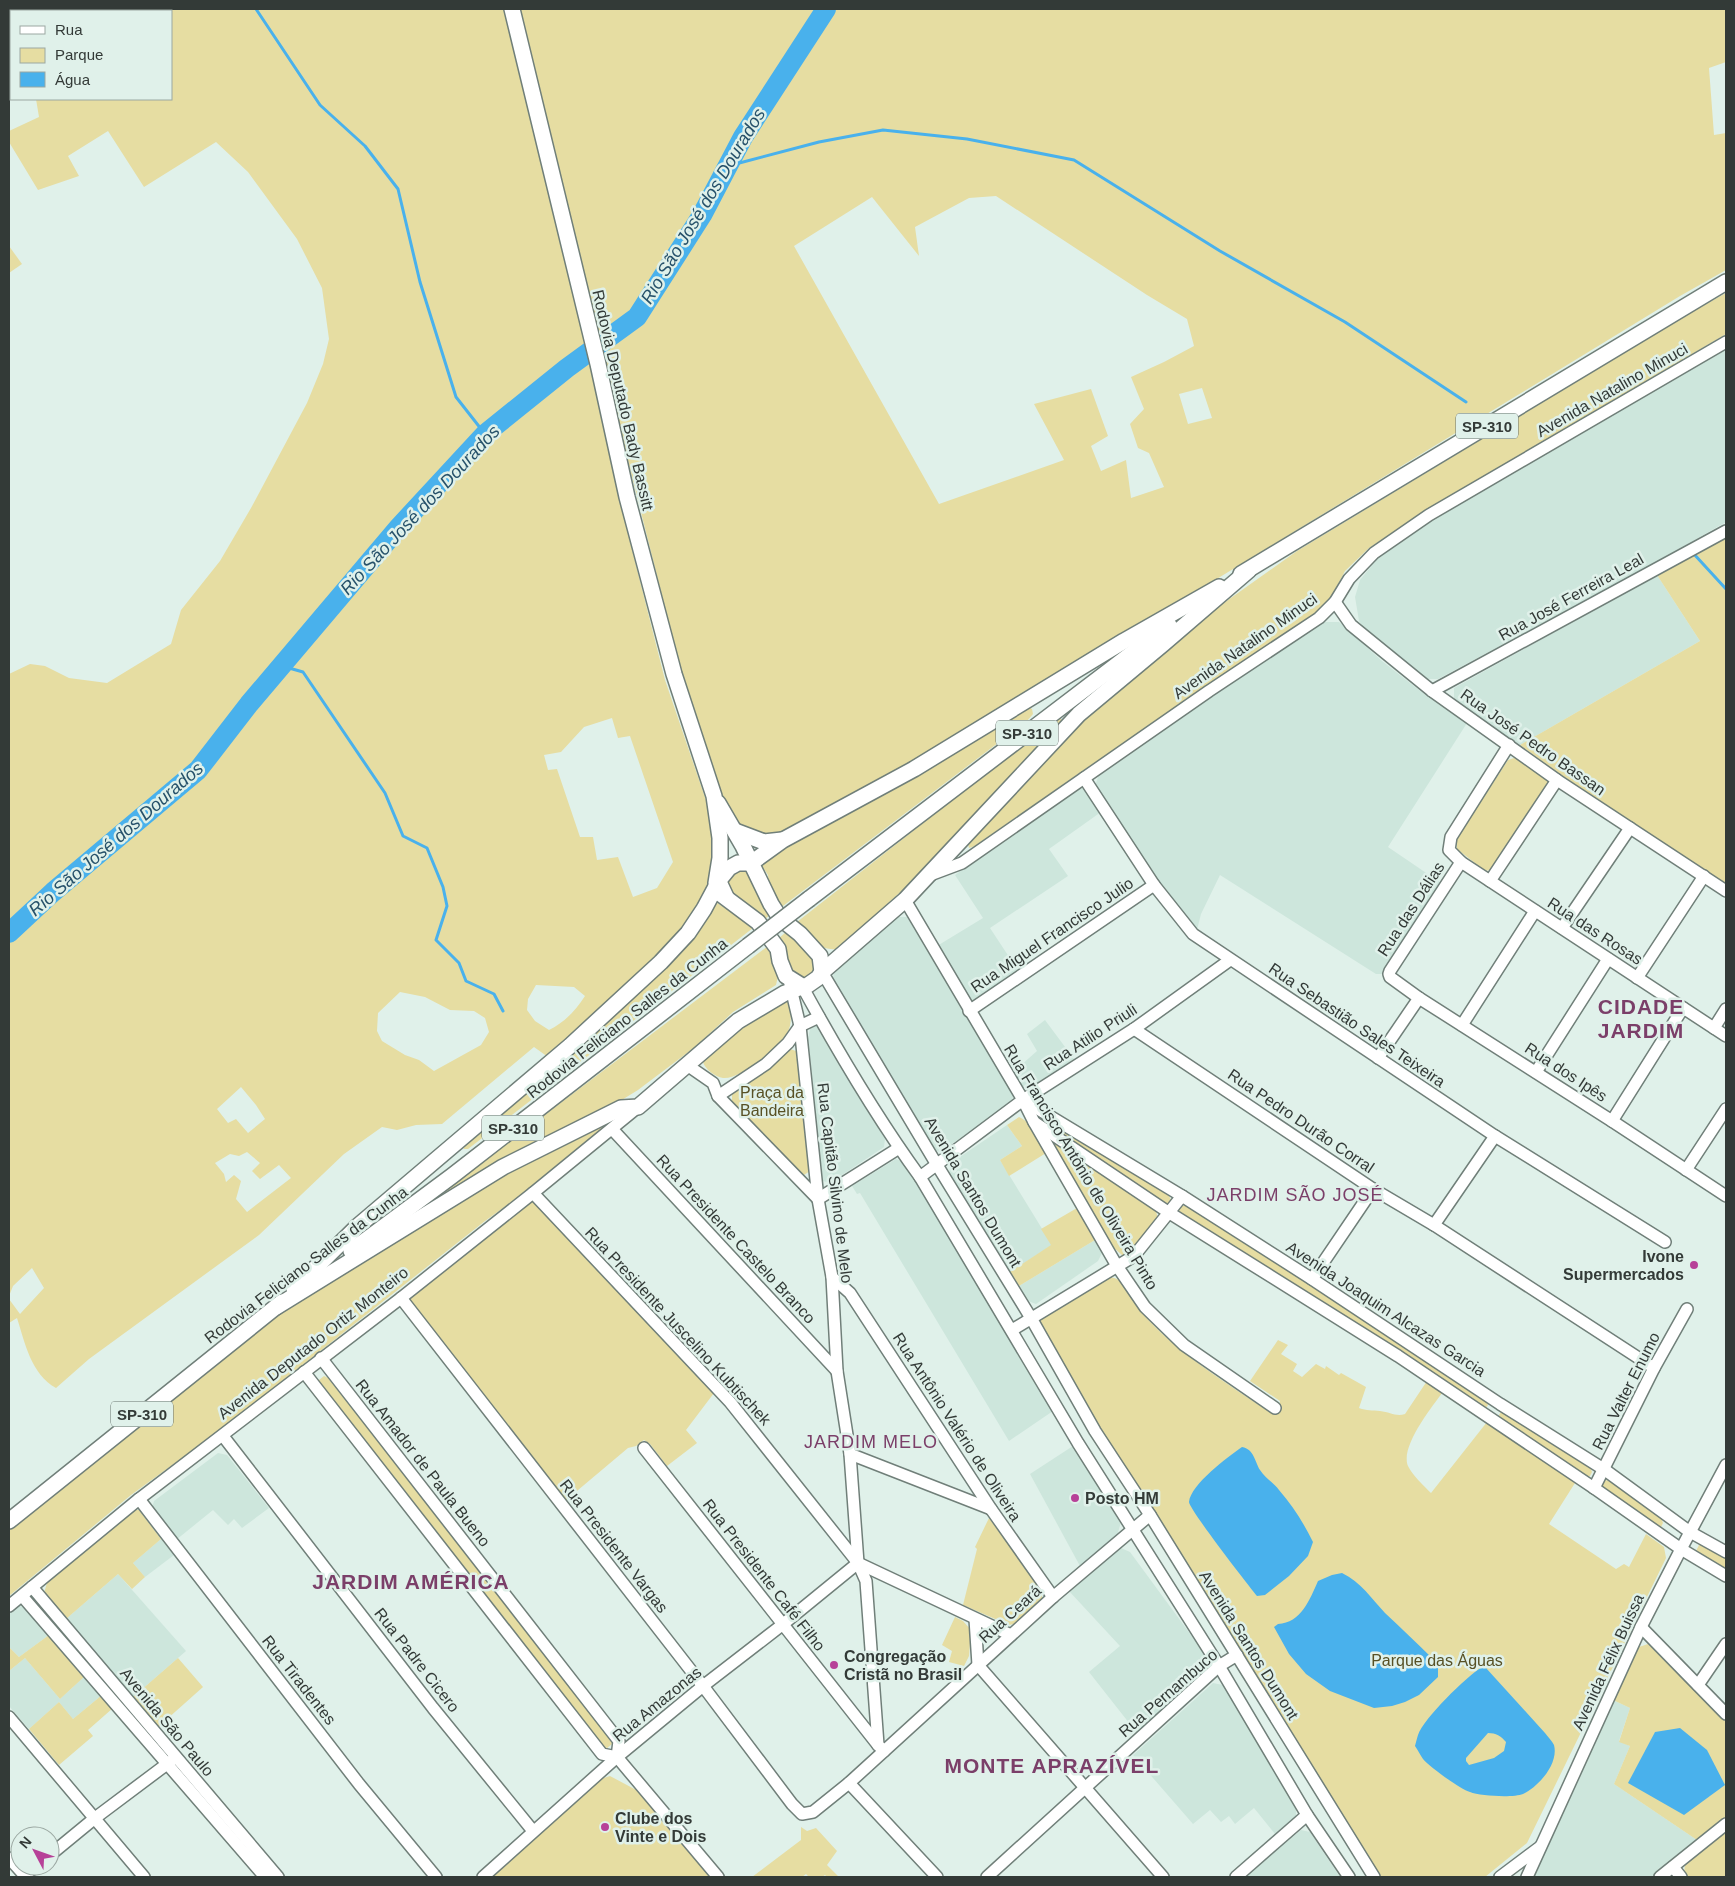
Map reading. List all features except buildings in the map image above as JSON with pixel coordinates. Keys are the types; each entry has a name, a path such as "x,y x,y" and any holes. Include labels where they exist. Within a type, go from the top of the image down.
{"main road":[{"name":"Rodovia Deputado Bady Bassitt","path":"512,9 587,316 627,497 674,674 714,796 720,838 720,888"},
{"name":"SP-310","path":"1248,570 1726,282"},
{"path":"276,1307 358,1226 570,1046 661,962 688,933 720,888 729,868 738,862 751,863 783,840 914,769 1124,641 1248,570"},
{"path":"276,1307 502,1167 621,1108 638,1107 738,1021 818,978 822,972 905,900 1079,714 1248,570"},
{"name":"Rodovia Feliciano Salles da Cunha","path":"9,1521 276,1307 460,1170 748,946 1162,630 1248,570"},
{"name":"Rodovia Deputado Bady Bassitt","path":"714,796 735,831 771,904 780,918 800,934 820,956 822,972"},
{"path":"735,831 764,842 783,840"},
{"path":"720,888 758,922 768,934 778,949 786,976 797,988"}],"street":[{"name":"Avenida Natalino Minuci","path":"928,876 962,862 1209,691 1319,618 1335,602 1349,579 1374,553 1429,515 1726,342"},
{"name":"Rua José Ferreira Leal","path":"1432,691 1726,531"},
{"name":"Rua José Pedro Bassan","path":"1335,602 1351,625 1432,691 1558,780 1726,891"},
{"name":"Rua das Dálias","path":"1450,850 1451,837 1510,745"},
{"name":"Rua Sebastião Sales Teixeira","path":"1084,778 1154,885 1193,934 1495,1136 1665,1242"},
{"path":"1490,882 1558,780"},
{"path":"1562,928 1630,828"},
{"name":"Rua das Rosas","path":"1450,850 1461,862 1490,882 1726,1036"},
{"name":"Rua das Dálias","path":"1388,974 1461,862"},
{"path":"1637,978 1704,876"},
{"name":"Rua Miguel Francisco Julio","path":"969,1012 1154,885"},
{"name":"Rua Francisco Antônio de Oliveira Pinto","path":"905,900 969,1012 1023,1100 1117,1266 1145,1307 1184,1345 1275,1408"},
{"path":"1462,1025 1535,911"},
{"path":"1536,1072 1608,959"},
{"name":"Rua Atilio Priuli","path":"920,1177 1023,1100 1134,1029 1230,960"},
{"name":"Avenida Santos Dumont","path":"822,972 1031,1318 1095,1431 1150,1516 1374,1877"},
{"name":"Rua dos Ipês","path":"1388,974 1419,998 1726,1196"},
{"path":"797,988 818,1017 899,1148 920,1177 1078,1442 1219,1666 1307,1815 1349,1877"},
{"name":"Rua Capitão Silvino de Melo","path":"797,988 818,1199 832,1277 837,1371 850,1454 858,1563 866,1581 881,1748"},
{"path":"1378,1058 1419,998"},
{"path":"1612,1121 1683,1008"},
{"path":"1714,1028 1726,1010"},
{"path":"718,1096 766,1064 788,1042 800,1026 818,1017"},
{"name":"Rua Pedro Durão Corral","path":"1134,1029 1373,1189 1434,1225 1654,1368"},
{"path":"687,1064 713,1083 718,1096 818,1199 899,1148"},
{"name":"Avenida Joaquim Alcazas Garcia","path":"1023,1100 1182,1196 1312,1279 1500,1404 1604,1470 1690,1532 1726,1552"},
{"name":"Avenida Deputado Ortiz Monteiro","path":"9,1606 138,1499 223,1436 321,1358 401,1298 638,1107"},
{"path":"1686,1170 1726,1109"},
{"name":"Avenida Joaquim Alcazas Garcia","path":"1034,1122 1168,1212 1398,1356 1594,1488 1680,1549 1726,1576"},
{"name":"Rua Presidente Castelo Branco","path":"612,1128 837,1371"},
{"path":"1434,1225 1495,1136"},
{"path":"1312,1279 1373,1189"},
{"name":"Rua Presidente Juscelino Kubtischek","path":"533,1193 730,1402 858,1563 1011,1635"},
{"path":"1012,1330 1134,1256 1182,1196"},
{"name":"Rua Antônio Valério de Oliveira","path":"832,1277 850,1293 991,1509 1053,1597"},
{"name":"Rua Presidente Vargas","path":"401,1298 792,1804 802,1814"},
{"name":"Rua Valter Enumo","path":"1594,1488 1654,1368 1687,1309"},
{"name":"Rua Amador de Paula Bueno","path":"321,1358 619,1742 617,1757"},
{"path":"304,1372 602,1754 617,1757 718,1877"},
{"path":"1490,1418 1500,1404"},
{"path":"1078,1442 1095,1431"},
{"name":"Rua Padre Cicero","path":"223,1436 433,1708 533,1831"},
{"name":"Rua Presidente Café Filho","path":"644,1448 881,1748"},
{"path":"850,1454 991,1509"},
{"name":"Avenida Félix Buissa","path":"1527,1877 1641,1627 1680,1549 1726,1465"},
{"name":"Rua Tiradentes","path":"138,1499 359,1784 436,1877"},
{"name":"Rua Ceará","path":"802,1814 813,1812 849,1783 881,1748 978,1665 1053,1597 1150,1516"},
{"name":"Rua Amazonas","path":"483,1877 617,1757 702,1686 782,1625 858,1563"},
{"name":"Avenida São Paulo","path":"32,1587 265,1877"},
{"name":"Avenida São Paulo","path":"22,1596 171,1762 278,1877"},
{"path":"976,1619 978,1665 1163,1877"},
{"path":"1641,1627 1726,1714"},
{"path":"1698,1684 1726,1644"},
{"name":"Rua Pernambuco","path":"987,1877 1219,1666 1237,1656"},
{"path":"9,1717 144,1877"},
{"path":"60,1847 95,1818 171,1762"},
{"path":"849,1783 937,1877"},
{"path":"1236,1877 1307,1815"},
{"path":"1660,1877 1726,1824"},
{"path":"1500,1877 1542,1846"},
{"path":"1673,1866 1682,1877"}],"shaded area":[{"path":"1726,348 1726,522 1651,565 1438,679 1427,679 1368,633 1359,621 1355,597 1360,580 1378,558 1430,519"},
{"path":"1657,575 1700,641 1520,745 1454,699 1454,688"},
{"path":"1320,622 1339,622 1382,661 1419,690 1467,723 1388,847 1441,883 1383,974 1376,974 1220,875 1201,914 1197,930 1158,883 1095,786 1099,774"},
{"path":"1078,787 1086,790 1101,812 1049,849 1068,876 990,928 1019,972 976,1002 967,999 937,946 983,918 955,875"},
{"path":"895,917 907,917 1014,1094 1011,1103 940,1152 935,1150 833,979 834,969"},
{"path":"1045,1020 1074,1059 1028,1089 1022,1086 1013,1072 1037,1051 1027,1034"},
{"path":"814,1024 818,1027 885,1139 884,1147 830,1183 823,1181 808,1038 810,1029"},
{"path":"1007,1125 1022,1146 1000,1160 1052,1245 1010,1272 949,1173 951,1163"},
{"path":"896,1159 901,1161 916,1180 1053,1411 1009,1441 860,1193 857,1194 852,1186"},
{"path":"1095,1240 1102,1253 1098,1261 1036,1304 1028,1301 1019,1286"},
{"name":"Posto HM","path":"1073,1446 1121,1522 1117,1536 1080,1566 1030,1474"},
{"path":"218,1453 227,1455 269,1508 242,1528 234,1519 228,1525 213,1510 176,1540 152,1508 154,1501"},
{"path":"161,1539 174,1555 145,1577 133,1563"},
{"path":"1121,1548 1130,1552 1210,1661 1203,1674 1137,1733 1089,1672 1120,1646 1069,1591"},
{"path":"118,1574 186,1651 132,1698 66,1619"},
{"path":"17,1605 26,1608 49,1635 19,1657 9,1647 9,1612"},
{"path":"25,1658 60,1699 85,1676 102,1695 73,1719 59,1702 29,1729 9,1706 9,1671"},
{"path":"1213,1683 1223,1685 1296,1809 1296,1816 1275,1834 1254,1808 1235,1824 1229,1816 1221,1822 1210,1810 1193,1824 1133,1755"},
{"path":"1613,1700 1630,1708 1619,1741 1630,1746 1614,1784 1697,1840 1651,1877 1528,1877"},
{"path":"1301,1830 1310,1832 1340,1877 1245,1877"}],"green space":[{"path":"9,9 505,9 605,424 619,498 665,680 712,818 716,839 713,871 705,897 684,933 548,1057 534,1047 442,1124 416,1125 397,1130 382,1127 344,1154 259,1235 89,1359 56,1388 40,1375 30,1357 17,1318 9,1323 9,1299 20,1314 44,1288 32,1268 13,1286 9,1296 9,674 30,664 45,666 69,678 107,683 171,644 181,610 220,561 251,508 307,403 323,364 329,339 322,288 297,239 248,172 216,142 144,187 108,131 68,156 79,176 38,190 9,142 9,131 39,117 36,100 172,100 172,10 10,10 10,32","holes":["612,718 618,738 630,736 673,862 657,888 633,897 618,857 597,860 593,837 580,837 557,769 548,770 544,755 561,752 584,727","536,985 574,987 585,996 569,1016 549,1030 535,1021 527,1010 528,999","400,992 425,997 450,1010 474,1011 485,1018 489,1032 481,1045 434,1071 419,1060 405,1055 382,1041 377,1031 378,1013","241,1087 265,1119 248,1133 236,1119 228,1123 217,1109","247,1152 260,1163 252,1171 260,1179 279,1165 291,1178 247,1212 236,1199 241,1181 234,1175 226,1182 224,1174 215,1163 230,1154 239,1156"]},
{"path":"518,9 1726,9 1726,62 1709,68 1714,135 1726,133 1726,270 1680,296 912,765 783,834 773,836 755,834 738,825 723,798 682,675","holes":["996,196 1187,319 1194,346 1131,377 1144,409 1130,424 1138,448 1149,453 1164,487 1131,498 1126,460 1101,471 1091,446 1108,436 1091,389 1034,404 1064,460 939,504 794,246 872,197 919,256 915,227 969,198","1202,388 1212,418 1188,424 1179,394"]},
{"path":"9,246 22,264 9,273"},
{"path":"1726,293 1726,334 1427,510 1369,548 1345,571 1329,601 1315,615 1081,772 975,846 969,848 968,844 971,838 1082,717 1214,610 1297,551"},
{"path":"1726,536 1726,884 1560,774 1520,745 1700,641 1657,575 1703,551"},
{"path":"1029,707 1032,709 1033,714 1027,721 779,909 769,890 768,875 760,863 763,858"},
{"path":"1057,718 1061,719 1061,723 924,871 837,949 824,948 819,945 797,922"},
{"path":"1517,757 1548,778 1550,784 1494,869 1485,871 1457,849 1456,840 1508,760"},
{"path":"745,868 772,913 763,921 728,894 724,880 727,874"},
{"path":"714,901 746,921 753,928 468,1149 464,1149 463,1147 466,1142"},
{"path":"786,932 812,958 813,970 810,975 804,978 800,979 792,971 784,955 778,939"},
{"path":"768,946 778,976 776,985 733,1012 695,1047 638,1090 594,1117 446,1194 415,1213"},
{"path":"789,998 791,1002 789,1029 779,1044 770,1052 750,1068 731,1077 723,1078 717,1076 706,1067 703,1062 721,1042 742,1026"},
{"name":"Praça da Bandeira","path":"790,1049 796,1051 810,1171 804,1175 732,1102 732,1094"},
{"path":"1038,1114 1168,1194 1171,1200 1167,1204 1161,1201 1035,1117"},
{"path":"1019,1117 1032,1128 1046,1153 1009,1176 1000,1160 1022,1146 1007,1125"},
{"path":"604,1123 607,1125 528,1190 485,1221 219,1431 131,1495 9,1596 9,1529 282,1310 469,1192"},
{"path":"1056,1143 1156,1211 1158,1219 1130,1255 1122,1255 1106,1241 1053,1147 1053,1144"},
{"path":"528,1202 535,1202 714,1393 686,1430 697,1443 667,1466 650,1444 644,1440 636,1446 628,1448 565,1501 409,1302 412,1293"},
{"path":"1182,1206 1187,1206 1308,1282 1486,1400 1488,1405 1485,1409 1181,1215 1179,1210"},
{"path":"1077,1208 1095,1240 1019,1286 1010,1272 1051,1245 1041,1229"},
{"name":"Parque das Águas","path":"1109,1277 1115,1278 1124,1285 1141,1312 1170,1341 1202,1366 1271,1413 1279,1410 1280,1401 1250,1381 1278,1340 1288,1345 1281,1354 1297,1364 1293,1371 1302,1377 1316,1364 1325,1369 1326,1366 1339,1375 1341,1373 1366,1387 1359,1408 1362,1409 1396,1415 1405,1414 1427,1381 1443,1392 1412,1438 1407,1458 1408,1466 1431,1493 1487,1422 1575,1483 1549,1524 1616,1569 1624,1564 1629,1567 1646,1534 1664,1547 1666,1558 1527,1843 1485,1877 1379,1877 1155,1512 1099,1429 1038,1321"},
{"path":"324,1376 328,1378 611,1738 612,1744 606,1749 600,1746 319,1386 319,1380"},
{"path":"1502,1411 1506,1411 1590,1467 1592,1472 1590,1476 1586,1476 1500,1418 1499,1415"},
{"path":"1605,1480 1661,1518 1663,1523 1661,1527 1655,1526 1603,1489 1602,1484"},
{"path":"131,1510 139,1510 161,1539 133,1563 145,1577 132,1589 118,1574 66,1619 44,1593 47,1583"},
{"path":"989,1518 1042,1590 1042,1598 1018,1623 1009,1625 963,1605 977,1549 975,1547"},
{"path":"1702,1544 1726,1557 1726,1572 1697,1554 1696,1551 1699,1545"},
{"path":"40,1604 164,1750 160,1752 37,1606"},
{"path":"955,1617 963,1621 971,1630 969,1656 964,1666 949,1662 952,1651 942,1645"},
{"path":"49,1635 85,1676 60,1699 25,1658 9,1671 9,1647 19,1657"},
{"path":"1648,1644 1726,1722 1726,1818 1697,1840 1614,1784 1630,1746 1619,1742 1630,1708 1613,1700 1639,1647"},
{"path":"178,1658 203,1687 157,1728 132,1698"},
{"path":"102,1695 113,1708 88,1730 93,1736 59,1765 29,1729 59,1702 73,1719"},
{"name":"Clube dos Vinte e Dois","path":"610,1776 640,1792 710,1877 492,1877 601,1779"},
{"path":"801,1827 807,1831 816,1828 837,1851 827,1865 838,1876 809,1877 806,1874 802,1877 752,1877 801,1840"},
{"path":"1726,1831 1726,1877 1687,1877 1684,1873 1685,1864"}],"water":[{"path":"1242,1447 1252,1453 1262,1473 1289,1502 1313,1542 1308,1556 1289,1576 1265,1595 1257,1596 1208,1532 1189,1502 1191,1495 1203,1479"},
{"path":"1342,1573 1360,1586 1433,1659 1438,1667 1438,1677 1419,1695 1392,1706 1374,1708 1330,1691 1306,1674 1289,1654 1274,1627 1278,1624 1286,1623 1299,1615 1308,1602 1318,1581"},
{"path":"1482,1667 1486,1668 1554,1745 1553,1760 1546,1774 1535,1786 1523,1794 1512,1796 1481,1795 1465,1790 1427,1763 1415,1746 1418,1735 1428,1719 1456,1688","holes":["1488,1733 1498,1735 1506,1742 1504,1751 1494,1758 1469,1765 1466,1758"]},
{"path":"1680,1728 1707,1750 1725,1785 1684,1815 1628,1783 1655,1732"}],"waterway":[{"path":"256,9 320,105 365,146 398,189 420,282 456,397 485,434"},
{"name":"Rio São José dos Dourados","path":"9,933 53,892 198,770 249,704 399,527 485,434 567,368 637,317 702,215 743,137 826,9"},
{"path":"728,166 819,142 883,130 967,139 1074,160 1220,251 1345,322 1466,402"},
{"path":"1693,553 1726,589"},
{"path":"282,666 303,672 385,793 403,836 427,848 443,887 447,906 436,940 459,963 466,981 494,994 503,1011"}],"place":[{"name":"Ivone Supermercados","path":"1694,1265"},
{"name":"Posto HM","path":"1075,1498"},
{"name":"Congregação Cristã no Brasil","path":"834,1665"},
{"name":"Clube dos Vinte e Dois","path":"605,1827"}],"district":[{"name":"CIDADE JARDIM","path":"1641,1018"},
{"name":"JARDIM SÃO JOSÉ","path":"1295,1195"},
{"name":"JARDIM MELO","path":"871,1442"},
{"name":"JARDIM AMÉRICA","path":"411,1581"},
{"name":"MONTE APRAZÍVEL","path":"1052,1765"}]}
